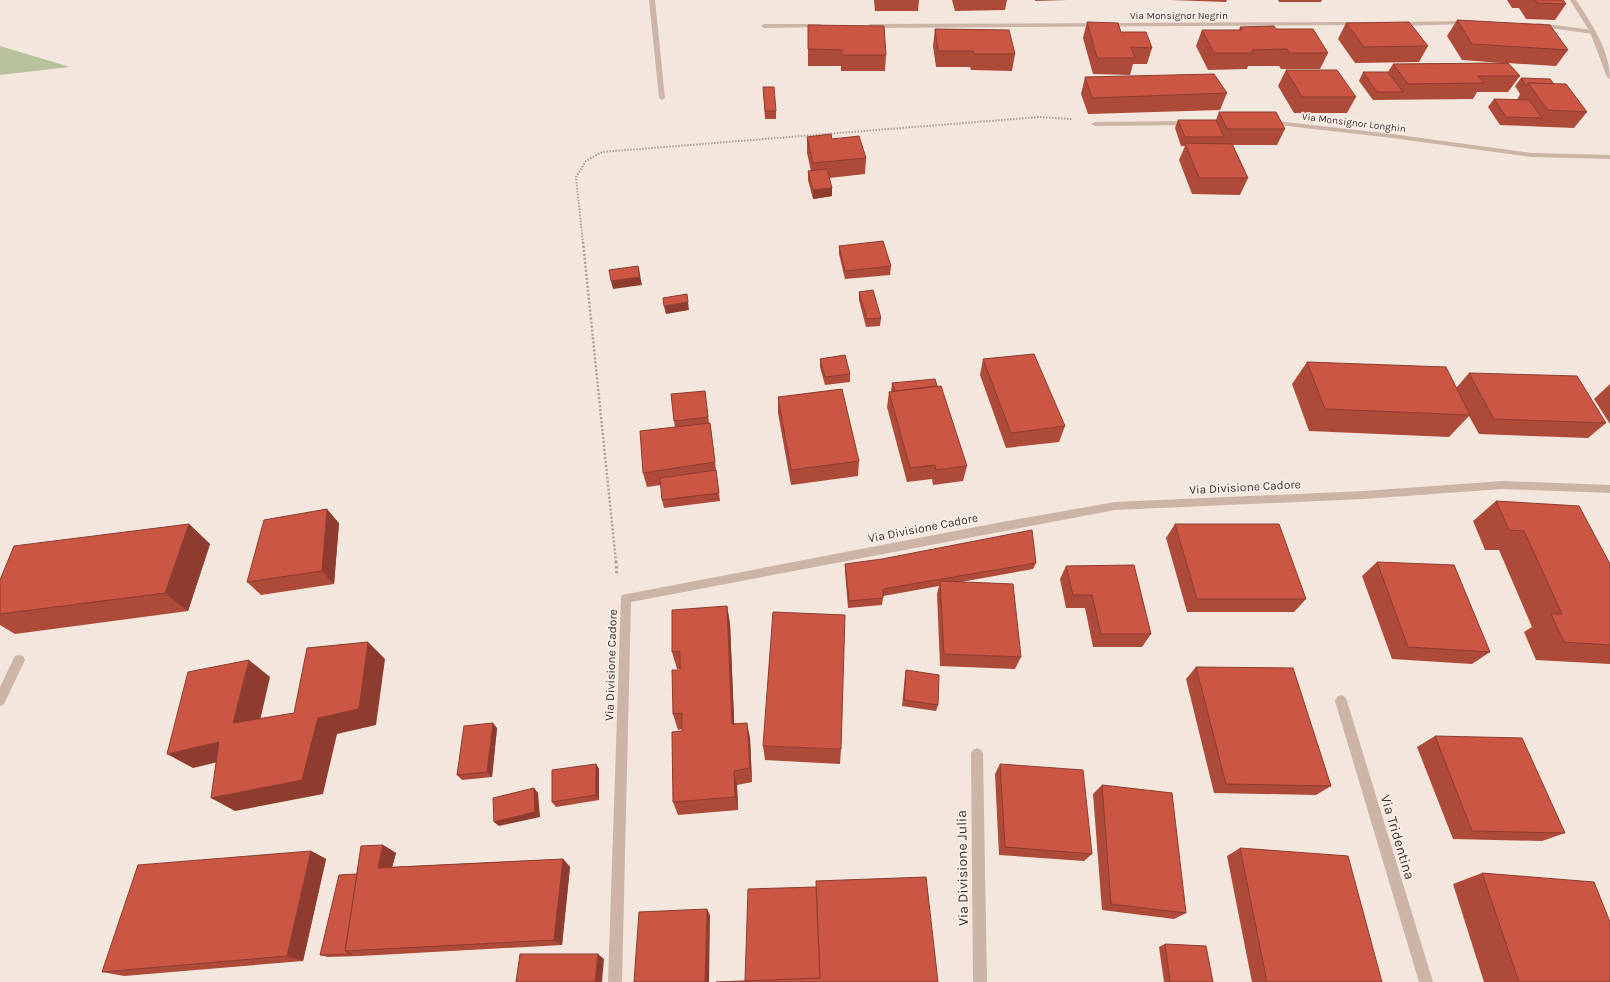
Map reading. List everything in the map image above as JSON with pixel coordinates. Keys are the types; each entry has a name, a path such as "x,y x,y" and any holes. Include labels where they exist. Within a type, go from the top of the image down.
{"street":[{"path":"652,0 662,98"},
{"path":"1573,0 1593,32 1610,77"},
{"path":"1387,24 1475,23"},
{"name":"Via Monsignor Negrin","path":"860,26 1363,24"},
{"path":"1530,25 1593,32"},
{"path":"764,26 828,26"},
{"name":"Via Monsignor Longhin","path":"1264,122 1392,136 1532,155 1610,157"},
{"path":"1095,124 1195,123"},
{"name":"Via Divisione Cadore","path":"615,982 626,598 1002,526 1115,506 1364,495 1502,485 1610,489"},
{"path":"0,700 19,660"},
{"name":"Via Tridentina","path":"1341,701 1426,982"},
{"name":"Via Divisione Julia","path":"977,754 980,982"}],"path":[{"path":"626,598 615,572 596,360 576,177 582,163 590,156 602,152 967,122 1039,117 1070,118 1095,124"}],"green space":[{"path":"0,46 70,67 0,75"}],"building":[{"path":"1535,0 1563,0 1566,4 1537,3"},
{"path":"1457,20 1550,25 1568,50 1472,44"},
{"path":"1087,22 1118,23 1121,32 1146,32 1152,48 1131,47 1135,58 1097,58"},
{"path":"1409,22 1428,46 1364,47 1346,23"},
{"path":"808,25 884,26 886,55 842,55 842,50 808,49"},
{"path":"1274,26 1276,29 1313,29 1328,53 1289,53 1287,49 1252,50 1254,53 1214,53 1202,30 1242,30 1240,27"},
{"path":"935,29 1009,30 1015,54 974,54 973,51 938,51"},
{"path":"1508,63 1520,76 1478,76 1484,83 1408,84 1393,64"},
{"path":"1286,70 1337,70 1356,97 1302,97"},
{"path":"1363,72 1388,72 1403,92 1377,92"},
{"path":"1214,74 1227,93 1092,98 1085,77"},
{"path":"1521,78 1550,79 1554,84 1528,83 1526,86"},
{"path":"1528,83 1566,84 1587,112 1548,110"},
{"path":"763,87 774,87 776,111 765,111"},
{"path":"1494,99 1529,100 1542,118 1506,117"},
{"path":"1219,112 1276,112 1285,129 1227,129"},
{"path":"1178,120 1216,120 1224,137 1185,137"},
{"path":"831,134 832,139 859,136 866,158 813,163 807,137"},
{"path":"1185,143 1232,144 1248,178 1199,178"},
{"path":"827,169 832,188 813,190 808,171"},
{"path":"883,241 891,266 845,271 839,246"},
{"path":"638,266 640,277 611,281 609,270"},
{"path":"873,290 881,318 867,319 859,292"},
{"path":"687,294 688,302 664,306 663,298"},
{"path":"1034,354 1065,426 1011,433 983,359"},
{"path":"845,355 850,374 825,377 820,359"},
{"path":"1307,362 1446,367 1470,415 1325,409"},
{"path":"1469,373 1577,376 1606,423 1494,419"},
{"path":"935,379 937,386 895,391 892,383"},
{"path":"941,386 967,466 936,470 935,465 910,468 889,392"},
{"path":"842,389 859,461 791,470 778,397"},
{"path":"705,391 708,417 674,421 671,394"},
{"path":"710,423 715,462 643,473 640,431"},
{"path":"716,470 719,493 662,500 660,478"},
{"path":"1496,501 1579,506 1610,564 1610,645 1564,642 1551,614 1562,614 1524,531 1509,530"},
{"path":"327,509 322,571 247,582 264,520"},
{"path":"189,524 165,593 0,614 0,580 14,546"},
{"path":"1175,524 1279,524 1306,599 1197,599"},
{"path":"1032,530 1036,563 883,589 883,598 849,601 845,564 882,559"},
{"path":"1377,562 1454,565 1490,652 1408,647"},
{"path":"1134,565 1151,634 1101,634 1092,595 1073,595 1066,566"},
{"path":"940,581 1013,584 1021,657 944,654"},
{"path":"727,606 732,724 747,723 750,768 734,771 735,797 673,802 672,732 682,731 682,713 673,714 672,670 680,670 680,651 672,652 672,610"},
{"path":"773,612 845,615 841,749 763,746"},
{"path":"368,642 359,709 318,718 302,780 211,798 219,742 167,754 188,672 249,660 233,723 294,713 307,648"},
{"path":"1196,667 1293,668 1331,786 1226,784"},
{"path":"906,670 939,675 938,705 904,700"},
{"path":"493,723 487,772 457,775 464,726"},
{"path":"1435,736 1522,738 1565,833 1472,831"},
{"path":"596,764 596,795 552,802 552,770"},
{"path":"1000,764 1083,770 1092,854 1005,847"},
{"path":"1102,785 1172,793 1186,913 1111,904"},
{"path":"534,788 535,812 494,822 493,798"},
{"path":"383,845 378,868 563,859 554,940 345,951 361,846"},
{"path":"1240,848 1348,856 1382,982 1267,982"},
{"path":"311,851 287,956 102,972 138,865"},
{"path":"1482,873 1594,882 1610,922 1610,982 1519,982"},
{"path":"357,874 345,951 352,954 320,955 339,875"},
{"path":"926,877 938,982 716,982 820,978 816,881"},
{"path":"816,887 820,978 745,981 748,889"},
{"path":"707,909 705,982 634,982 639,912"},
{"path":"1165,944 1206,946 1213,982 1170,982"},
{"path":"520,954 598,954 595,982 516,982"}]}
